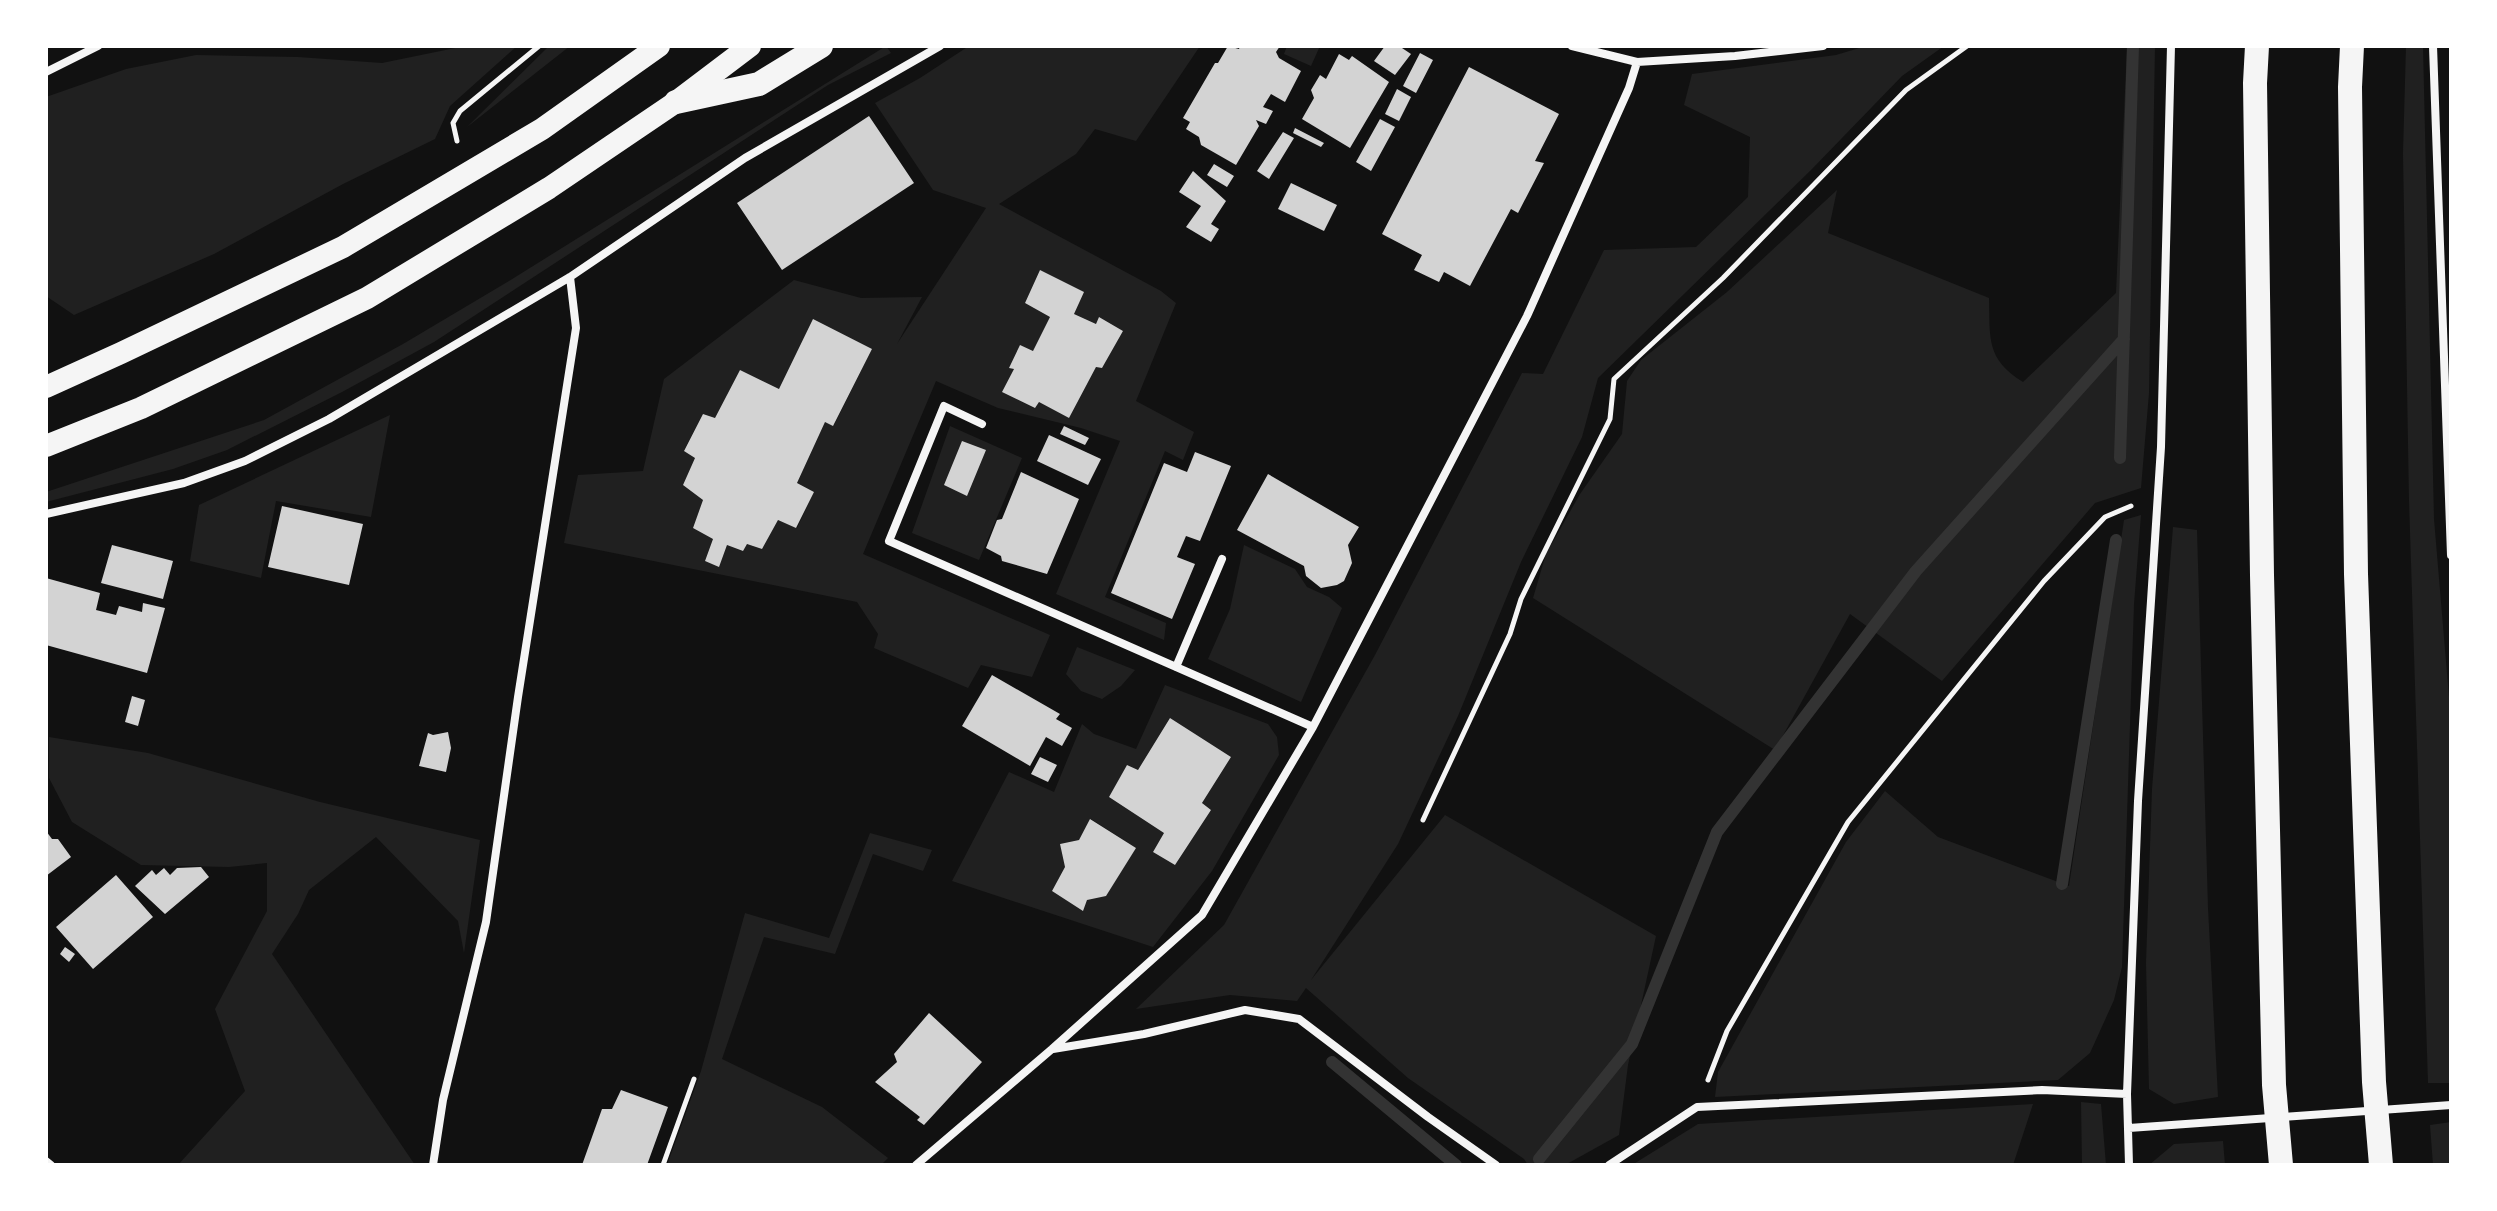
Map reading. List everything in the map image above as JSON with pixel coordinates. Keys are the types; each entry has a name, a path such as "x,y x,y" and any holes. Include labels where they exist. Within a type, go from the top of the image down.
{"highway":[{"path":"46,387 343,247 542,129 659,46"},
{"path":"46,446 141,408 367,298 549,188 676,102 750,46"},
{"path":"676,102 759,84 821,46"},
{"path":"2257,46 2262,575 2274,1085 2281,1165"},
{"path":"2352,46 2356,574 2374,1082 2381,1165"}],"street":[{"path":"46,72 98,46"},
{"path":"46,514 184,483 245,461 329,419 570,277 745,158 940,46"},
{"path":"1572,46 1637,62 1735,56 1823,46"},
{"path":"2129,1165 2127,1094 2138,801 2159,496 2171,46"},
{"path":"2433,46 2451,555"},
{"path":"916,1165 1202,915 1313,727 1527,316 1629,88 1637,62"},
{"path":"433,1165 443,1100 486,922 576,328 570,277"},
{"path":"982,424 944,406 889,541 1313,727"},
{"path":"1176,667 1222,559"},
{"path":"1052,1049 1144,1034 1245,1010 1299,1019 1496,1165"},
{"path":"1609,1165 1697,1107 2042,1090 2127,1094"},
{"path":"2129,1128 2451,1105"},
{"path":"46,1161 51,1165"}],"path":[{"path":"457,141 453,123 460,111 539,46"},
{"path":"1423,820 1510,634 1521,599 1610,419 1614,379 1723,278 1906,90 1967,46"},
{"path":"1697,1107 1727,1031 1848,822 2044,581 2105,517 2159,496"},
{"path":"663,1165 694,1079"}],"shaded area":[{"path":"465,46 517,46 450,106 435,139 343,184 214,254 74,315 46,296 46,97 126,69 196,55 382,63"},
{"path":"549,46 570,46 467,127"},
{"path":"886,46 891,53 828,85 434,342 342,392 227,450 173,469 46,502 46,492 264,420 403,344 509,281"},
{"path":"969,46 1200,46 1136,141 1095,129 1076,154 999,204 1161,291 1176,303 1136,401 1194,432 1183,460 1165,451 1105,597 1166,623 1164,640 1056,594 1120,441 998,408 936,381 863,554 1050,635 1032,677 981,665 968,688 874,648 878,634 857,602 564,543 578,475 643,471 664,379 794,280 861,298 922,297 897,344 986,208 933,190 875,103","holes":["1040,270 1083,292 1074,314 1096,324 1099,317 1123,331 1102,368 1096,367 1069,418 1039,402 1034,408 1003,392 1021,346 1033,351 1050,317 1025,303","872,349 834,425 825,422 797,483 814,492 797,528 778,520 762,549 747,544 742,551 727,545 719,566 705,561 713,539 693,528 703,500 683,485 695,458 684,450 703,414 715,418 740,370 779,389"]},
{"path":"1287,46 1320,46 1311,66 1284,54"},
{"path":"1866,46 1944,46 1902,76 1812,169 1598,378 1582,437 1521,562 1458,716 1398,844 1311,980 1445,815 1656,936 1628,1065 1619,1135 1565,1165 1528,1165 1524,1159 1408,1078 1306,988 1297,1001 1230,995 1136,1009 1224,925 1375,655 1522,373 1543,374 1604,250 1696,247 1748,197 1750,137 1684,105 1692,74 1836,55"},
{"path":"2127,46 2155,46 2149,393 2141,488 2095,503 1942,681 1850,614 1775,750 1533,598 1546,554 1580,494 1622,434 1627,381 1641,360 1727,292 1837,190 1828,233 1989,298 1992,347 2002,365 2023,382 2116,293"},
{"path":"2406,46 2423,46 2434,519 2451,721 2451,1083 2428,1083 2409,501 2403,153"},
{"path":"390,415 371,517 276,501 261,578 190,561 199,505"},
{"path":"950,426 1022,458 979,560 912,533"},
{"path":"2141,515 2134,604 2122,967 2114,1000 2090,1053 2058,1080 1715,1097 1718,1072 1846,842 1885,791 1938,837 2069,886 2124,520"},
{"path":"2173,527 2197,530 2208,908 2218,1097 2174,1104 2149,1089 2146,963 2152,789"},
{"path":"1244,545 1295,569 1307,587 1329,597 1342,608 1301,702 1208,659 1230,609"},
{"path":"1077,647 1135,670 1121,686 1102,699 1081,691 1066,674"},
{"path":"1165,685 1268,724 1277,737 1279,755 1212,871 1153,947 952,881 1009,772 1054,792 1082,724 1094,734 1136,749","holes":["1170,718 1231,757 1202,803 1211,810 1175,865 1153,852 1164,833 1109,797 1127,765 1138,770","1091,819 1136,848 1087,900 1082,910 1052,891 1065,867 1060,844 1079,840"]},
{"path":"49,737 148,753 320,802 480,840 464,953 458,921 376,837 309,890 298,914 272,954 415,1165 178,1165 245,1091 215,1009 267,911 267,863 229,867 141,865 72,822 49,778"},
{"path":"870,833 932,850 923,871 873,854 835,954 764,937 722,1059 822,1107 888,1158 881,1165 667,1165 701,1071 745,913 829,938"},
{"path":"2081,1102 2101,1104 2106,1165 2082,1165"},
{"path":"2033,1104 2013,1165 1632,1165 1698,1124"},
{"path":"2451,1122 2451,1165 2433,1165 2430,1125"},
{"path":"2223,1141 2225,1165 2149,1165 2174,1144"}],"building":[{"path":"1228,46 1239,49 1240,46 1280,46 1276,52 1279,58 1301,71 1285,102 1271,94 1263,107 1273,111 1266,124 1256,120 1259,126 1236,165 1201,145 1199,137 1186,129 1190,122 1183,118"},
{"path":"1385,46 1399,46 1411,54 1395,75 1374,61"},
{"path":"1420,53 1433,60 1416,93 1403,86"},
{"path":"1339,54 1349,60 1352,56 1389,82 1350,148 1302,119 1314,98 1311,90 1320,75 1326,79"},
{"path":"1469,67 1559,114 1535,161 1544,163 1518,213 1511,209 1470,286 1444,272 1439,282 1414,270 1422,255 1382,234"},
{"path":"1397,89 1411,97 1399,121 1385,114"},
{"path":"869,116 914,183 782,270 737,203"},
{"path":"1380,119 1395,127 1371,171 1356,162"},
{"path":"1295,128 1324,143 1321,147 1293,133"},
{"path":"1283,132 1294,138 1269,179 1257,171"},
{"path":"1214,164 1234,176 1227,187 1207,175"},
{"path":"1193,171 1226,201 1211,224 1219,229 1211,242 1186,227 1201,206 1179,192"},
{"path":"1291,183 1337,205 1324,231 1278,209"},
{"path":"1040,270 1084,292 1074,314 1096,324 1099,317 1123,331 1102,368 1096,367 1069,418 1039,402 1035,408 1002,392 1014,369 1009,368 1020,345 1033,351 1050,317 1025,303"},
{"path":"813,319 872,349 833,426 825,422 797,483 814,492 796,528 778,520 762,549 747,544 743,551 727,545 719,567 705,561 713,539 693,528 703,500 683,485 695,458 684,451 703,414 715,418 740,370 779,389"},
{"path":"1064,426 1089,438 1085,445 1060,434"},
{"path":"1049,435 1101,459 1088,485 1037,461"},
{"path":"962,441 986,450 967,496 944,485"},
{"path":"1195,452 1231,466 1200,541 1186,536 1177,557 1195,564 1172,619 1111,593 1164,463 1187,472"},
{"path":"1021,472 1079,499 1047,574 1002,561 1001,556 986,548 997,520 1002,519"},
{"path":"1268,474 1359,527 1348,545 1352,563 1344,581 1321,588 1306,576 1304,566 1237,530"},
{"path":"282,506 363,524 349,585 268,567"},
{"path":"112,545 173,561 163,599 101,583"},
{"path":"46,578 100,593 96,610 116,615 119,606 142,612 143,603 165,608 147,673 46,645"},
{"path":"992,675 1060,714 1056,719 1072,728 1062,746 1046,737 1030,766 962,726"},
{"path":"132,696 145,700 138,726 125,722"},
{"path":"1170,718 1231,757 1202,803 1211,810 1175,865 1153,852 1164,833 1109,797 1127,765 1138,770"},
{"path":"448,732 451,748 446,772 419,766 428,733"},
{"path":"1040,757 1057,765 1048,782 1031,774"},
{"path":"1090,819 1136,848 1106,896 1087,900 1083,911 1052,891 1065,867 1060,844 1079,840"},
{"path":"46,831 52,839 58,839 71,857 46,876"},
{"path":"201,867 209,877 165,914 135,886 152,870 156,875 164,868 170,875 177,868"},
{"path":"116,875 153,917 93,969 56,927"},
{"path":"65,947 75,954 69,962 60,954"},
{"path":"929,1013 982,1062 924,1125 917,1120 920,1117 875,1082 897,1062 894,1054"},
{"path":"621,1090 668,1107 647,1165 582,1165 602,1109 612,1109"}],"waterway":[{"path":"2120,458 2133,46"},
{"path":"1539,1159 1632,1044 1717,832 1916,571 2124,339"},
{"path":"2062,884 2116,540"},
{"path":"1332,1062 1456,1165"}]}
